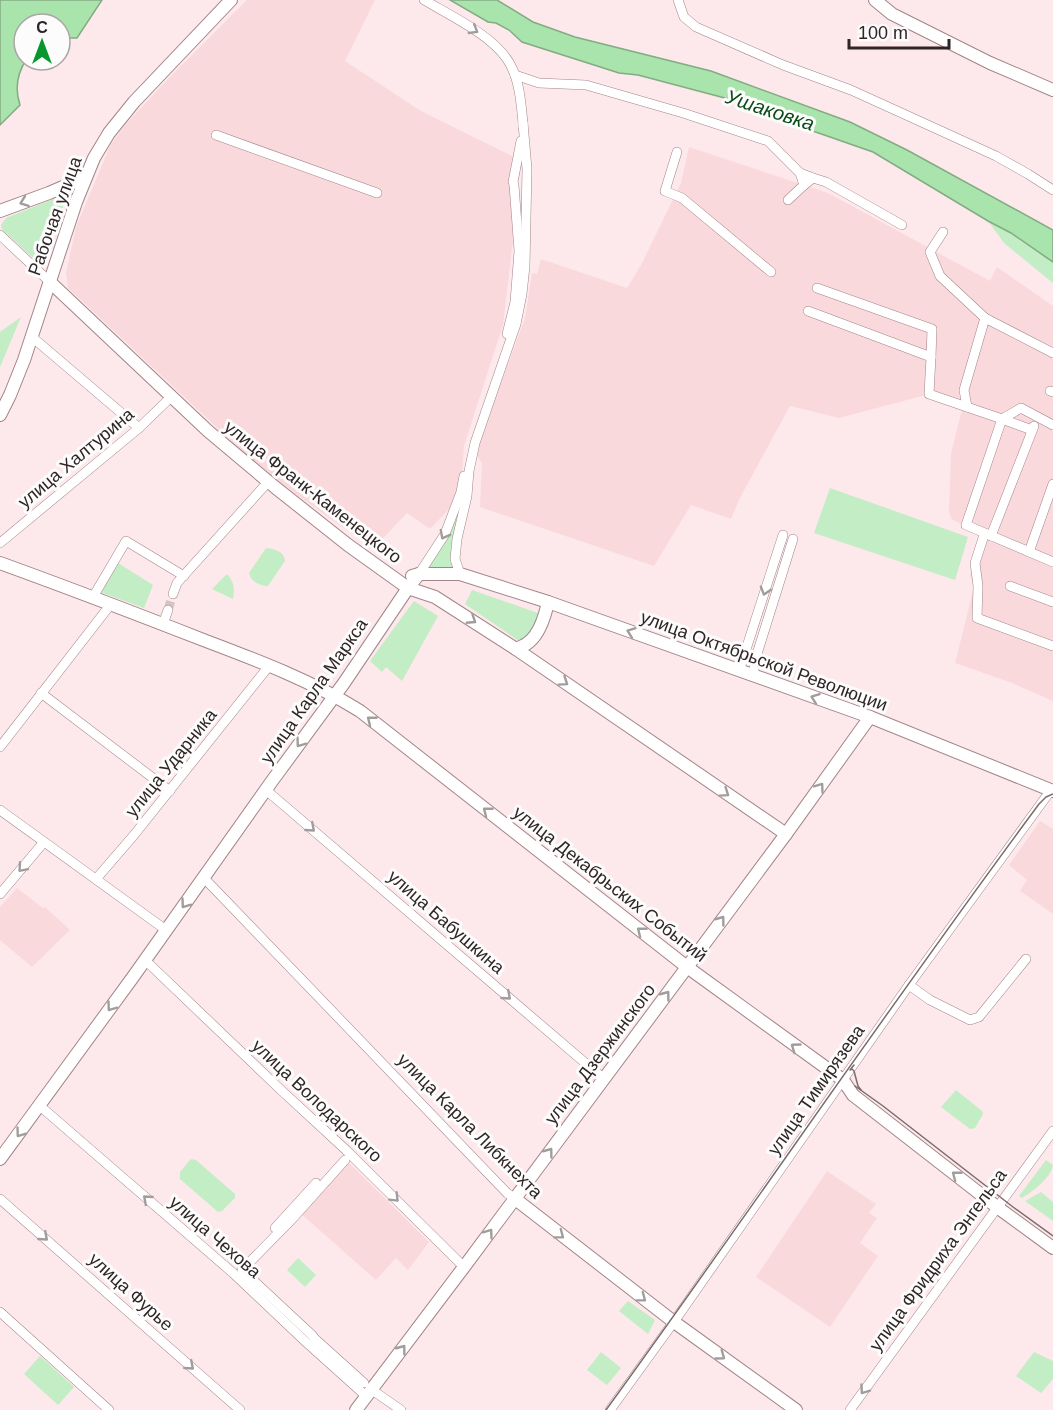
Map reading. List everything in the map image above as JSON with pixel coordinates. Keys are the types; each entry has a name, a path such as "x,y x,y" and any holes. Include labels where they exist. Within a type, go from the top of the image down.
{"main road":[{"name":"Рабочая улица","path":"0,415 32,337 94,158 134,102 231,0"},
{"path":"875,0 892,14 990,63 1053,90"},
{"path":"0,211 86,177"},
{"name":"улица Франк-Каменецкого","path":"50,282 208,431 348,545 408,588 427,593 445,603 516,649 786,834"},
{"path":"0,563 111,604"},
{"name":"улица Октябрьской Революции","path":"393,578 404,579 419,574 460,574 870,717 1052,790"},
{"name":"улица Карла Маркса","path":"0,1159 335,696 419,574"},
{"path":"427,593 425,578 433,574"},
{"path":"516,649 529,643 538,630 548,603"},
{"name":"улица Декабрьских Событий","path":"111,604 269,666 335,696 360,711 687,967 843,1080 853,1095 1053,1248"},
{"name":"улица Дзержинского","path":"356,1410 371,1394 514,1198 786,834 870,717"},
{"name":"улица Карла Либкнехта","path":"514,1198 674,1322 796,1410"}],"street":[{"path":"424,0 488,39 501,52 515,75 527,122 524,134 525,266 522,294 516,324 475,442 467,496 457,539 455,558 460,574"},
{"path":"678,0 684,17 696,27 783,65 851,90 996,156 1053,190"},
{"path":"515,75 539,83 586,85 768,141 800,173 826,182 902,225"},
{"name":"улица Карла Маркса","path":"419,574 441,541 452,518 461,492 474,434 506,341 515,302 519,251 514,184 527,122"},
{"path":"216,135 377,193"},
{"path":"677,152 665,191 682,198 769,270"},
{"path":"800,173 804,185"},
{"path":"788,200 813,178"},
{"path":"514,184 517,189 522,189 526,183"},
{"path":"943,231 930,252 940,276 985,318 1053,353"},
{"name":"улица Франк-Каменецкого","path":"0,235 50,282"},
{"path":"817,288 932,329 929,394 1032,430"},
{"path":"808,311 932,357"},
{"path":"967,407 964,390 985,318"},
{"path":"32,337 139,428"},
{"name":"улица Халтурина","path":"0,543 139,428 171,397"},
{"path":"1053,425 1021,408 1002,419 966,525 1053,562"},
{"path":"1037,417 975,563 978,586 977,618 1053,646"},
{"path":"173,594 177,583 268,482"},
{"path":"1029,552 1053,484"},
{"path":"739,671 783,535"},
{"path":"753,675 757,654 793,539"},
{"path":"93,597 126,542 184,576"},
{"path":"1010,586 1053,602"},
{"path":"0,747 111,604"},
{"path":"163,624 168,610"},
{"name":"улица Ударника","path":"96,879 170,791 269,666"},
{"path":"41,693 170,791"},
{"name":"улица Бабушкина","path":"266,790 604,1079"},
{"name":"улица Тимирязева","path":"610,1410 909,985 1052,790"},
{"path":"0,810 166,930"},
{"path":"0,894 44,842"},
{"name":"улица Карла Либкнехта","path":"204,878 514,1198"},
{"path":"909,985 930,1000 970,1020 979,1017 1026,959"},
{"name":"улица Володарского","path":"145,960 464,1267"},
{"name":"улица Чехова","path":"40,1106 233,1273 307,1343 371,1394 402,1410"},
{"name":"улица Фридриха Энгельса","path":"850,1410 1053,1131"},
{"path":"233,1273 346,1155"},
{"path":"346,1155 294,1217 242,1270 364,1383"},
{"name":"улица Фурье","path":"0,1198 240,1410"},
{"path":"0,1312 109,1410"}],"shaded area":[{"path":"247,0 375,0 345,61 421,111 512,156 513,240 503,325 464,446 461,492 452,506 430,529 407,513 373,549 262,470 68,288 66,273 76,227 111,144 126,124 168,79"},
{"path":"689,147 828,193 990,281 997,267 1053,306 1053,701 1012,683 955,663 974,587 970,575 982,534 951,519 949,511 951,454 962,409 926,395 839,418 790,406 731,519 691,505 654,566 480,507 482,463 475,453 525,318 532,273 537,274 541,259 627,288 641,265 681,183"},
{"path":"61,198 64,204 46,255 38,259 32,257 2,229 1,225 6,218"},
{"path":"988,221 1011,233 1053,262 1053,283 1004,243"},
{"path":"21,317 0,367 0,332"},
{"path":"830,488 968,537 955,580 814,533"},
{"path":"457,512 453,558 457,571 424,571"},
{"path":"266,548 281,553 285,561 268,586 256,583 249,573"},
{"path":"118,563 153,585 144,608 100,592"},
{"path":"227,574 233,586 233,599 212,589"},
{"path":"472,590 538,613 532,630 519,641 465,604"},
{"path":"414,601 438,616 402,681 386,667 382,672 370,661"},
{"path":"1040,821 1053,829 1053,914 1020,891 1027,880 1009,865"},
{"path":"17,888 43,908 45,907 70,930 32,967 0,940 0,907"},
{"path":"956,1090 982,1111 983,1114 975,1128 970,1129 941,1107"},
{"path":"191,1159 196,1160 235,1194 235,1198 222,1211 218,1212 180,1179 180,1172"},
{"path":"346,1160 429,1242 408,1270 396,1258 376,1280 299,1212"},
{"path":"1046,1160 1053,1165 1049,1175 1031,1192 1022,1198 1019,1196"},
{"path":"827,1171 876,1204 869,1213 877,1218 860,1243 878,1256 830,1327 756,1277"},
{"path":"1041,1192 1053,1202 1053,1221 1025,1201"},
{"path":"298,1258 316,1275 305,1287 287,1270"},
{"path":"628,1301 655,1320 648,1334 619,1311"},
{"path":"601,1352 621,1368 607,1385 587,1370"},
{"path":"1034,1352 1053,1361 1053,1379 1041,1393 1016,1376"},
{"path":"40,1356 74,1387 58,1405 24,1374"}],"water":[{"path":"0,0 102,0 77,38 72,38 72,12 12,12 12,72 21,72 18,82 20,105 0,125"},
{"name":"Ушаковка","path":"450,0 497,0 533,22 575,37 711,71 850,122 907,150 1053,230 1053,262 1011,233 873,152 736,101 638,75 619,73 522,42 509,30 496,23 488,22"}],"tunnel":[{"path":"168,610 173,594"}],"tram line":[{"path":"606,1410 984,879 1039,804 1053,794"},
{"path":"854,1065 850,1070 854,1071 861,1090"},
{"path":"855,1086 1053,1236"}]}
